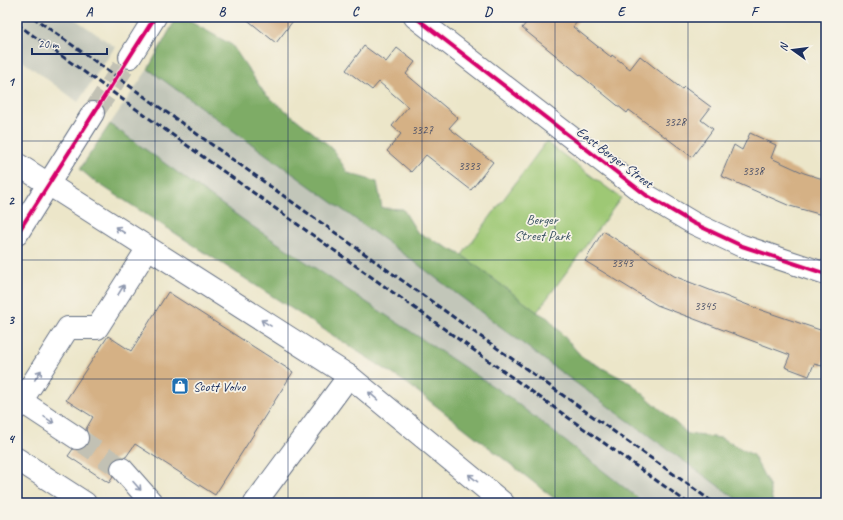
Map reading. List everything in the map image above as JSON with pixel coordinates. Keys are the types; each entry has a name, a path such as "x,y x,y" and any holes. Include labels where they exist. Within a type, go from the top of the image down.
{"street":[{"path":"130,57 155,17"},
{"name":"East Berger Street","path":"414,17 646,194 693,223 742,246 826,274"},
{"path":"17,234 93,113"},
{"path":"17,164 349,376 503,503"},
{"path":"76,438 19,404 68,328 97,328 148,248"},
{"path":"255,503 349,376"},
{"path":"17,459 85,503"},
{"path":"122,469 152,503"}],"shaded area":[{"path":"17,17 72,17 115,47 78,102 17,57"},
{"path":"148,69 416,263 554,367 742,503 644,503 509,397 252,226 110,124"}],"green space":[{"path":"177,17 182,17 232,45 265,94 331,147 348,173 377,182 382,208 403,209 417,232 462,255 537,312 548,318 582,357 632,384 688,434 721,438 753,455 769,485 773,503 742,503 554,367 416,263 148,69"},
{"path":"110,124 252,226 509,397 644,503 560,503 408,384 93,180 80,169"},
{"name":"Berger Street Park","path":"546,142 621,198 537,312 462,255"}],"building":[{"path":"244,17 296,17 276,43"},
{"path":"531,17 581,17 573,27 611,57 612,55 630,69 640,56 682,89 684,87 711,107 701,120 713,129 692,157 629,110 627,113 522,28"},
{"path":"364,46 386,62 397,48 415,62 406,74 458,118 449,128 493,162 471,190 426,155 411,172 387,151 401,134 392,126 408,107 379,82 372,90 346,70"},
{"path":"750,133 776,145 771,158 804,173 826,180 826,216 790,206 721,176 734,145 742,150"},
{"path":"603,231 674,276 758,309 826,332 826,354 822,366 814,364 809,376 785,367 790,355 657,305 585,261"},
{"name":"Scott Volvo","path":"168,292 293,372 215,495 135,444 126,457 119,457 113,460 110,465 110,471 113,477 109,483 68,456 73,449 82,449 88,445 89,438 86,429 93,417 66,400 108,336 131,351"}],"tunnel":[{"path":"93,113 130,57"},
{"path":"77,438 122,469"}],"railway":[{"path":"33,17 714,503"},
{"path":"17,24 688,503"}],"cycle path":[{"path":"17,234 155,17"},
{"path":"415,17 646,195 693,223 742,246 826,274"}],"place":[{"name":"Scott Volvo","path":"180,386"}]}
